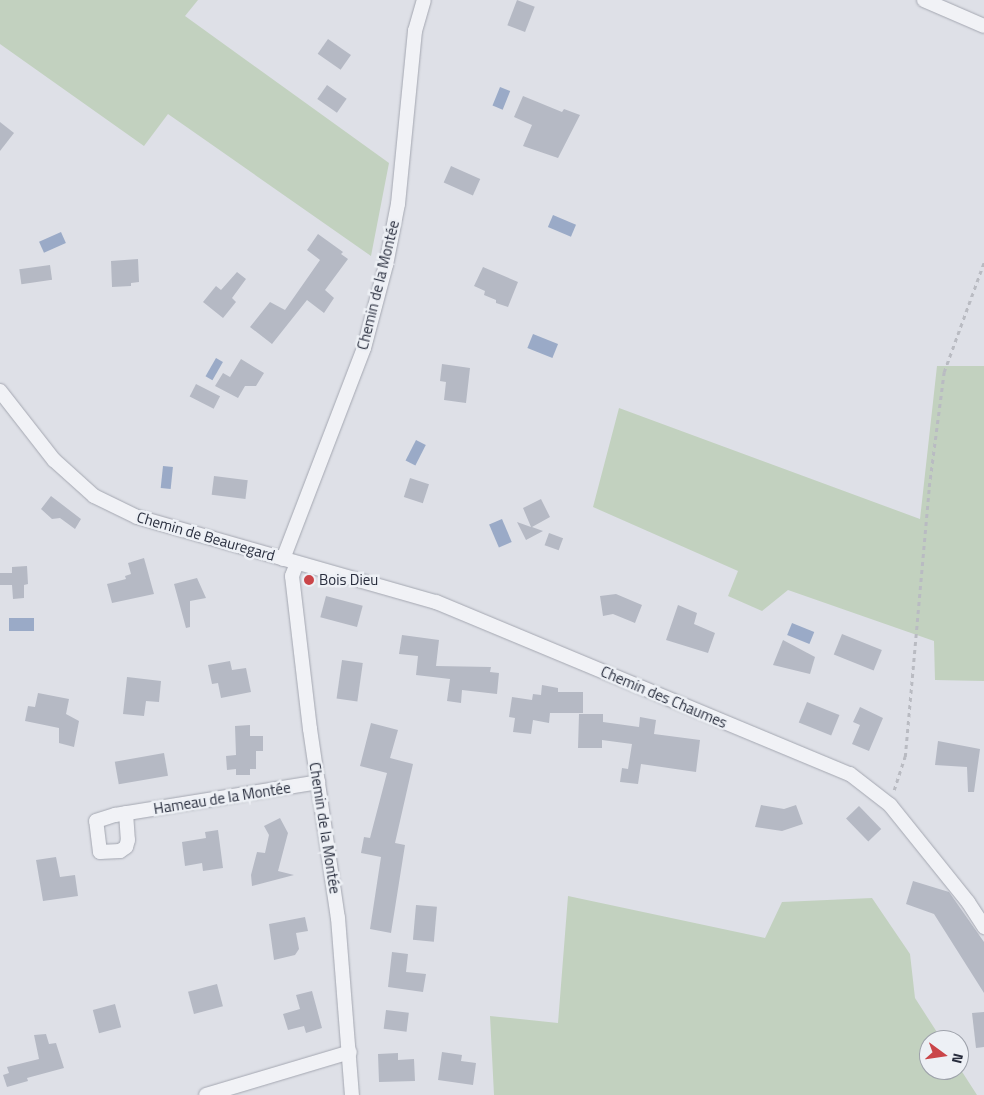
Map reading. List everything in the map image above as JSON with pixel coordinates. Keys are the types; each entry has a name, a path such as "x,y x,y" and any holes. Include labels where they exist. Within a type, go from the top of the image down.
{"street":[{"name":"Chemin de la Montée","path":"283,559 364,348 386,265 398,204 415,31 424,0"},
{"path":"924,0 984,26"},
{"name":"Chemin de Beauregard","path":"0,391 54,460 94,496 137,517 283,559"},
{"name":"Chemin des Chaumes","path":"283,559 446,606 850,774 890,805 968,902 984,927"},
{"name":"Chemin de la Montée","path":"297,564 292,576 318,782 338,918 352,1095"},
{"name":"Hameau de la Montée","path":"126,813 318,782"},
{"path":"206,1095 350,1052"}],"path":[{"path":"890,805 905,756 929,487 944,372 984,262"}],"green space":[{"path":"0,0 198,0 185,16 389,163 371,256 168,114 144,146 0,44"},
{"path":"937,366 984,366 984,681 935,680 934,641 788,590 762,611 728,596 738,571 593,507 619,408 920,519"},
{"path":"568,896 765,938 782,902 872,898 910,954 915,998 936,1030 919,1030 919,1080 967,1080 977,1095 494,1095 490,1016 558,1023"}],"water":[{"path":"500,87 510,91 503,110 493,106"},
{"path":"553,215 576,225 571,237 548,227"},
{"path":"61,232 66,243 44,253 39,242"},
{"path":"533,334 558,344 552,358 527,348"},
{"path":"216,358 223,362 212,380 206,376"},
{"path":"416,440 426,445 415,465 406,460"},
{"path":"163,466 173,467 171,489 161,488"},
{"path":"502,519 512,542 499,547 489,524"},
{"path":"9,618 34,618 34,631 9,631"},
{"path":"792,623 814,632 809,644 787,635"}],"building":[{"path":"517,0 535,7 525,32 507,25"},
{"path":"328,39 351,55 341,70 318,54"},
{"path":"327,85 347,99 337,113 317,99"},
{"path":"523,96 562,112 564,109 580,115 558,158 523,146 532,125 514,117"},
{"path":"0,122 14,133 0,151"},
{"path":"451,166 480,179 473,195 444,182"},
{"path":"318,234 343,252 341,254 348,259 325,290 334,298 324,313 307,300 272,344 250,327 270,302 285,310 320,260 307,250"},
{"path":"138,259 139,282 131,283 131,286 112,287 111,261"},
{"path":"50,265 52,280 21,284 19,269"},
{"path":"483,267 518,282 508,307 496,303 496,300 484,295 485,291 474,286"},
{"path":"237,272 246,279 232,298 236,302 223,318 203,302 216,286 221,290"},
{"path":"241,359 264,373 256,386 245,386 238,398 215,386 223,373 230,377"},
{"path":"442,364 470,368 466,403 444,400 446,382 440,381"},
{"path":"196,384 220,396 214,409 190,396"},
{"path":"214,476 248,480 245,499 212,495"},
{"path":"410,478 429,484 423,503 404,497"},
{"path":"51,496 81,519 75,529 60,518 52,519 41,509"},
{"path":"541,499 550,517 532,527 543,531 526,540 517,522 531,527 523,508"},
{"path":"549,533 563,538 559,550 545,545"},
{"path":"144,558 154,594 112,603 107,584 126,579 125,576 131,574 128,563"},
{"path":"27,566 28,584 24,585 24,598 13,599 12,585 0,585 0,573 12,573 12,567"},
{"path":"197,578 206,598 190,601 190,627 186,628 174,584"},
{"path":"616,594 642,605 635,623 613,614 603,616 600,596"},
{"path":"326,596 363,606 357,627 320,617"},
{"path":"678,605 697,613 694,624 715,633 708,653 666,640"},
{"path":"842,634 882,650 874,671 834,654"},
{"path":"402,635 439,640 436,666 491,667 490,672 499,673 497,694 462,690 461,703 447,701 450,679 416,675 418,656 399,654"},
{"path":"783,640 815,657 810,674 773,665"},
{"path":"342,660 363,663 357,702 337,699"},
{"path":"230,661 232,670 246,668 251,692 221,698 218,683 212,684 208,665"},
{"path":"127,677 161,681 159,702 146,701 144,716 123,714"},
{"path":"542,685 558,688 558,692 583,692 583,713 550,713 549,723 533,720 531,734 513,732 515,718 509,717 512,697 532,700 533,694 541,695"},
{"path":"38,693 69,699 66,714 79,721 74,747 59,743 59,728 25,721 28,706 35,707"},
{"path":"807,702 839,715 831,736 799,722"},
{"path":"860,707 883,718 869,751 852,744 860,725 853,722"},
{"path":"579,714 603,714 603,722 639,727 640,717 656,720 654,734 700,740 696,772 641,764 638,784 620,782 622,768 628,769 632,744 602,740 602,748 578,748"},
{"path":"371,723 398,730 390,758 413,764 395,843 405,845 391,933 370,929 381,857 361,853 364,837 370,838 387,773 360,766"},
{"path":"250,725 250,736 263,736 263,751 256,751 256,769 250,769 250,775 236,775 236,769 227,770 226,756 236,755 235,726"},
{"path":"938,741 980,749 974,792 968,792 967,767 935,765"},
{"path":"164,753 168,776 119,784 115,762"},
{"path":"761,805 784,809 796,805 803,824 782,831 755,827"},
{"path":"859,806 881,829 868,842 846,819"},
{"path":"280,818 288,833 278,871 294,875 252,886 251,875 257,852 265,853 269,835 264,826"},
{"path":"218,830 223,868 203,871 202,863 185,866 182,842 206,838 205,832"},
{"path":"56,857 60,877 75,875 78,896 43,901 36,860"},
{"path":"913,881 949,892 984,942 984,993 934,914 906,904"},
{"path":"416,905 437,907 434,942 413,940"},
{"path":"305,917 308,931 296,933 299,949 295,955 274,960 269,924"},
{"path":"392,952 408,954 406,972 426,974 423,992 388,987"},
{"path":"217,984 223,1006 194,1014 188,992"},
{"path":"312,991 322,1028 306,1033 304,1026 288,1030 283,1014 300,1009 296,995"},
{"path":"115,1004 121,1027 99,1033 93,1010"},
{"path":"386,1010 409,1013 407,1032 384,1029"},
{"path":"984,1012 984,1047 976,1048 972,1013"},
{"path":"46,1034 49,1044 56,1043 64,1068 27,1078 28,1081 7,1087 3,1075 9,1073 7,1067 39,1059 34,1035"},
{"path":"442,1052 462,1055 461,1061 476,1063 473,1085 438,1080"},
{"path":"398,1053 398,1060 414,1059 415,1081 379,1082 378,1054"}],"place":[{"name":"Bois Dieu","path":"309,580"}]}
